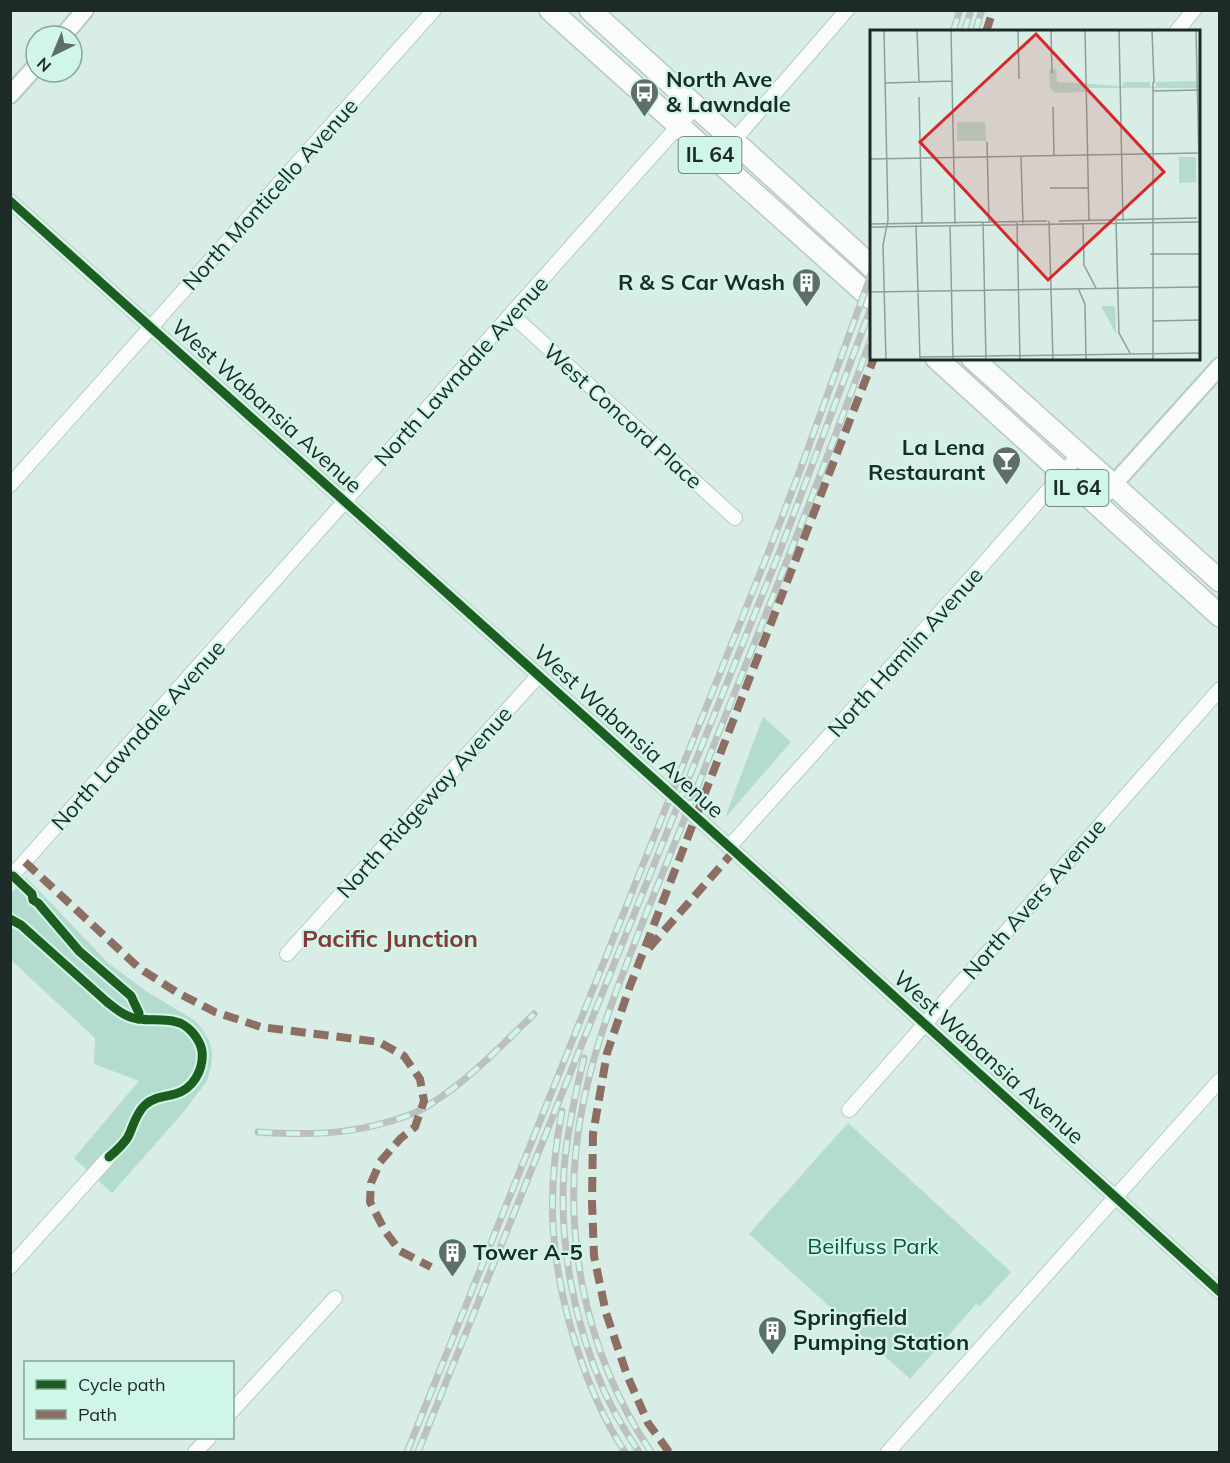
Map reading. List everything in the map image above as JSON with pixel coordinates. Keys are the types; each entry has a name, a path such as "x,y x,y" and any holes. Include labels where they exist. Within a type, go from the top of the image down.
{"main road":[{"name":"IL 64","path":"550,10 870,297"},
{"name":"IL 64","path":"590,10 870,265"},
{"name":"IL 64","path":"938,360 1220,616"},
{"name":"IL 64","path":"974,360 1220,581"}],"street":[{"path":"73,24 85,10"},
{"name":"North Monticello Avenue","path":"10,485 434,10"},
{"path":"716,161 847,10"},
{"path":"1178,30 1194,10"},
{"path":"10,95 24,79"},
{"name":"North Lawndale Avenue","path":"10,878 696,106"},
{"name":"West Wabansia Avenue","path":"10,201 1220,1292"},
{"name":"West Concord Place","path":"511,314 735,518"},
{"path":"1096,504 1220,366"},
{"name":"North Hamlin Avenue","path":"729,847 1079,455"},
{"name":"North Ridgeway Avenue","path":"287,954 538,676"},
{"name":"North Avers Avenue","path":"849,1110 1220,689"},
{"path":"888,1452 1220,1080"},
{"path":"10,1267 109,1157"},
{"path":"234,1409 335,1298"},
{"path":"195,1452 207,1439"}],"green space":[{"path":"763,717 791,742 725,818"},
{"path":"26,877 108,963 146,991 194,1020 210,1043 211,1067 207,1081 181,1115 112,1193 74,1158 139,1081 94,1064 95,1038 11,960 11,893"},
{"name":"Beilfuss Park","path":"848,1123 1011,1272 980,1306 976,1304 910,1379 749,1234"}],"railway":[{"path":"954,30 960,10"},
{"path":"965,30 971,10"},
{"path":"976,30 982,10"},
{"path":"407,1452 767,556 870,278"},
{"path":"418,1452 780,551 870,310"},
{"path":"651,1452 627,1413 608,1371 593,1327 582,1283 576,1237 574,1191 577,1145 584,1099 589,1076 618,986 795,539 870,341"},
{"path":"258,1132 309,1134 342,1131 374,1126 416,1113 471,1074 534,1014"},
{"path":"584,1058 572,1114 564,1170 564,1227 571,1284 594,1367 625,1431 639,1452"},
{"path":"562,1111 553,1198 553,1226 560,1283 576,1344 597,1402 625,1452"}],"marked path":[{"path":"987,30 993,10"},
{"path":"669,1452 648,1423 627,1375 606,1313 594,1256 593,1134 607,1053 630,986 873,360"},
{"path":"649,948 734,851"},
{"path":"25,862 139,968 178,993 215,1012 261,1027 379,1042 404,1056 420,1079 424,1101 415,1127 400,1139 380,1162 371,1183 370,1202 385,1231 400,1251 431,1267"}],"cycle path":[{"path":"10,201 734,851 1220,1292"},
{"path":"13,876 32,894 33,900 79,951 131,996 139,1013 138,1019"},
{"path":"10,919 21,925 118,1011 144,1020 180,1023 191,1031 199,1043 202,1058 196,1078 187,1088 148,1102 137,1116 126,1140 109,1157"}],"place":[{"name":"North Ave & Lawndale","path":"645,118"},
{"name":"R & S Car Wash","path":"806,308"},
{"name":"La Lena Restaurant","path":"1006,486"},
{"name":"Tower A-5","path":"452,1278"},
{"name":"Springfield Pumping Station","path":"772,1356"}],"district":[{"name":"Pacific Junction","path":"390,939"}]}
